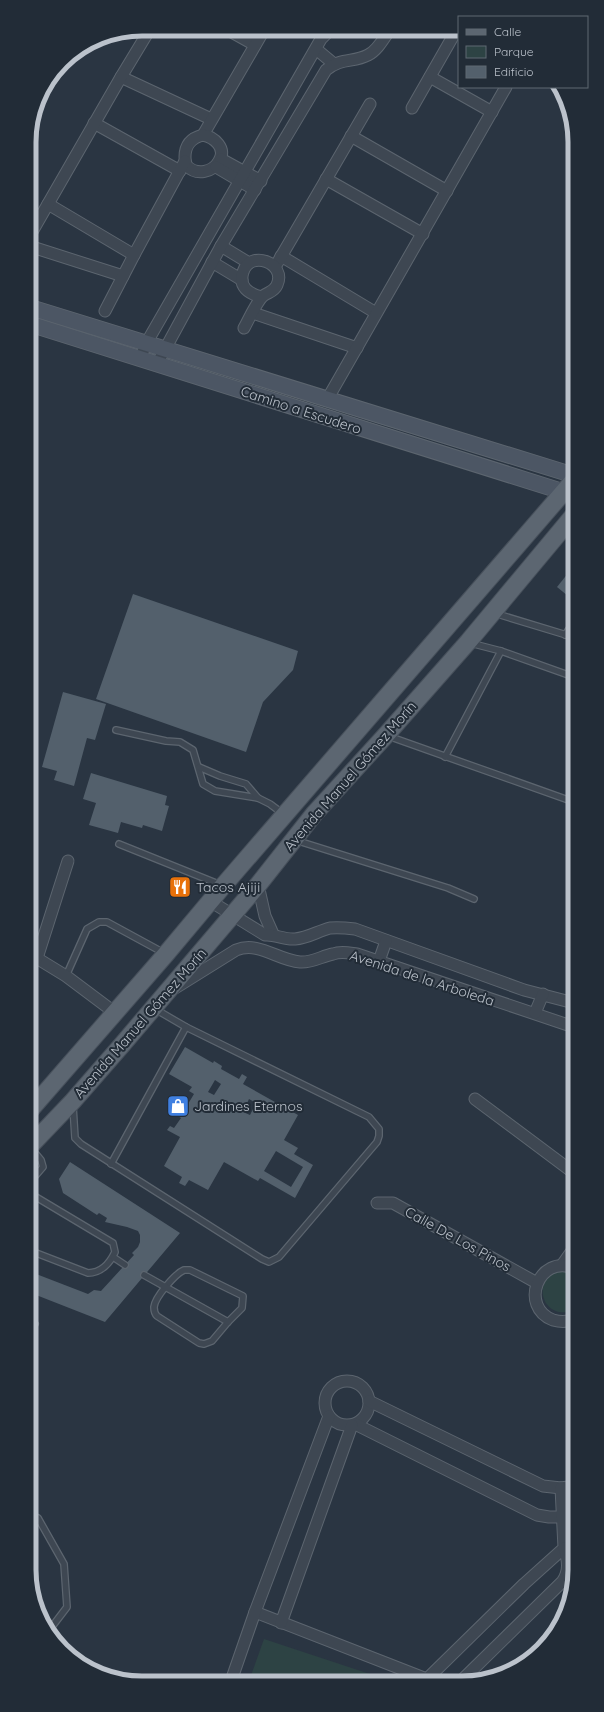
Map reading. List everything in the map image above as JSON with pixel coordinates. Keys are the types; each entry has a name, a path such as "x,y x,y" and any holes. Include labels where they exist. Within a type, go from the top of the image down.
{"main road":[{"name":"Avenida Manuel Gómez Morín","path":"36,1103 166,954 284,815 568,490"},
{"name":"Avenida Manuel Gómez Morín","path":"36,1140 73,1101 166,994 258,884 314,814 468,642 492,612 568,525"}],"street":[{"path":"36,225 146,36"},
{"path":"239,36 255,45"},
{"path":"202,135 260,36"},
{"path":"140,359 147,342 323,36"},
{"path":"157,364 217,254 326,70 334,64 367,56 376,48 384,36"},
{"path":"412,108 455,39"},
{"path":"316,49 334,64"},
{"path":"121,77 211,119"},
{"path":"430,78 492,112"},
{"path":"328,398 505,88"},
{"path":"275,267 370,104"},
{"path":"94,123 180,171"},
{"path":"105,311 134,254 180,171 185,160 186,147 190,141 202,135 210,136 216,140 220,146 218,163 210,171 203,172 188,167 185,160"},
{"path":"351,136 447,191"},
{"path":"218,163 258,185"},
{"path":"326,179 423,234"},
{"path":"48,204 134,254"},
{"path":"203,245 217,254 242,280"},
{"path":"36,248 123,276"},
{"path":"217,254 249,263"},
{"path":"281,256 376,313"},
{"path":"258,259 268,261 275,267 279,276 277,285 271,293 262,296 253,295 245,289 242,280 243,270 249,263 258,259"},
{"path":"244,328 262,296"},
{"name":"Camino a Escudero","path":"36,308 568,473"},
{"path":"253,313 357,348"},
{"name":"Camino a Escudero","path":"36,326 140,359 568,487"},
{"path":"36,950 68,861"},
{"path":"166,994 236,950 269,934 258,884"},
{"name":"Avenida de la Arboleda","path":"210,901 269,934 285,939 306,938 329,928 339,927 355,929 524,990 568,1001"},
{"path":"379,961 386,941"},
{"name":"Avenida de la Arboleda","path":"245,946 254,947 286,959 302,962 334,953 347,952 379,961 568,1025"},
{"path":"36,957 66,976 114,1012"},
{"path":"535,1013 543,994"},
{"path":"475,1099 568,1169"},
{"name":"Calle De Los Pinos","path":"377,1204 393,1203 537,1283"},
{"path":"562,1265 568,1256"},
{"path":"568,1266 562,1265 547,1270 537,1283 535,1290 537,1304 545,1315 557,1321 568,1321"},
{"path":"281,1623 354,1425 362,1421 369,1409 368,1394 364,1388 351,1382 344,1382 331,1389 325,1402 329,1416 339,1424 354,1425 538,1515 568,1518"},
{"path":"369,1402 543,1486 561,1488 568,1487"},
{"path":"233,1676 255,1612 329,1416"},
{"path":"466,1676 562,1582 567,1571 567,1558 564,1548 561,1488"},
{"path":"433,1676 524,1584 564,1548"},
{"path":"255,1612 422,1676"}],"lane":[{"path":"492,612 568,635"},
{"path":"565,634 568,630"},
{"path":"468,642 501,651 568,675"},
{"path":"445,757 501,651"},
{"path":"116,730 166,741 180,742 193,750 203,784 215,791 258,798 270,804 284,815"},
{"path":"386,735 568,800"},
{"path":"199,767 246,784 258,798"},
{"path":"293,840 448,888 474,899"},
{"path":"119,844 223,886"},
{"path":"66,976 87,929 99,922 107,922 166,954"},
{"path":"73,1101 77,1142 268,1262 279,1257 377,1142 379,1129 369,1117 186,1027 153,1008"},
{"path":"111,1164 186,1027"},
{"path":"36,1154 41,1160 43,1167 36,1175"},
{"path":"36,1197 113,1244 115,1252 107,1265 95,1272 88,1273 36,1253"},
{"path":"113,1257 125,1265"},
{"path":"187,1270 243,1296 242,1308 212,1341 204,1344 199,1343 157,1316 155,1313 155,1304 164,1288 181,1271 187,1270"},
{"path":"144,1275 164,1288 228,1322"},
{"path":"36,1517 38,1518 64,1564 67,1607 52,1626"}],"green space":[{"path":"562,1270 568,1272 568,1311 563,1312 554,1310 548,1305 544,1298 543,1290 545,1281 551,1275"},
{"path":"264,1639 376,1676 251,1676"}],"building":[{"path":"568,573 568,596 557,587"},
{"path":"133,594 298,651 293,670 263,702 246,752 96,699"},
{"path":"63,692 106,704 95,740 87,738 74,786 54,780 57,771 42,767"},
{"path":"91,773 167,796 165,805 169,806 162,831 143,825 142,828 121,822 118,833 89,825 96,803 83,799"},
{"path":"185,1047 213,1063 214,1061 222,1066 221,1069 239,1079 242,1074 247,1077 243,1084 298,1115 284,1140 298,1148 294,1154 313,1165 295,1198 260,1178 258,1181 224,1162 208,1190 189,1180 185,1186 179,1183 182,1177 164,1166 180,1137 167,1130 170,1126 174,1128 181,1118 168,1110 175,1097 188,1104 194,1094 189,1091 192,1087 169,1074","holes":["215,1080 221,1084 214,1095 208,1092","249,1099 256,1103 250,1115 243,1112","276,1151 303,1167 291,1187 264,1171"]},
{"path":"70,1162 180,1233 105,1322 36,1295 36,1274 88,1294 94,1290 101,1291 134,1255 132,1253 138,1247 140,1235 138,1231 105,1222 107,1218 99,1213 97,1215 63,1193 59,1179"}],"place":[{"name":"Tacos Ajiji","path":"180,887"},
{"name":"Jardines Eternos","path":"178,1106"}]}
